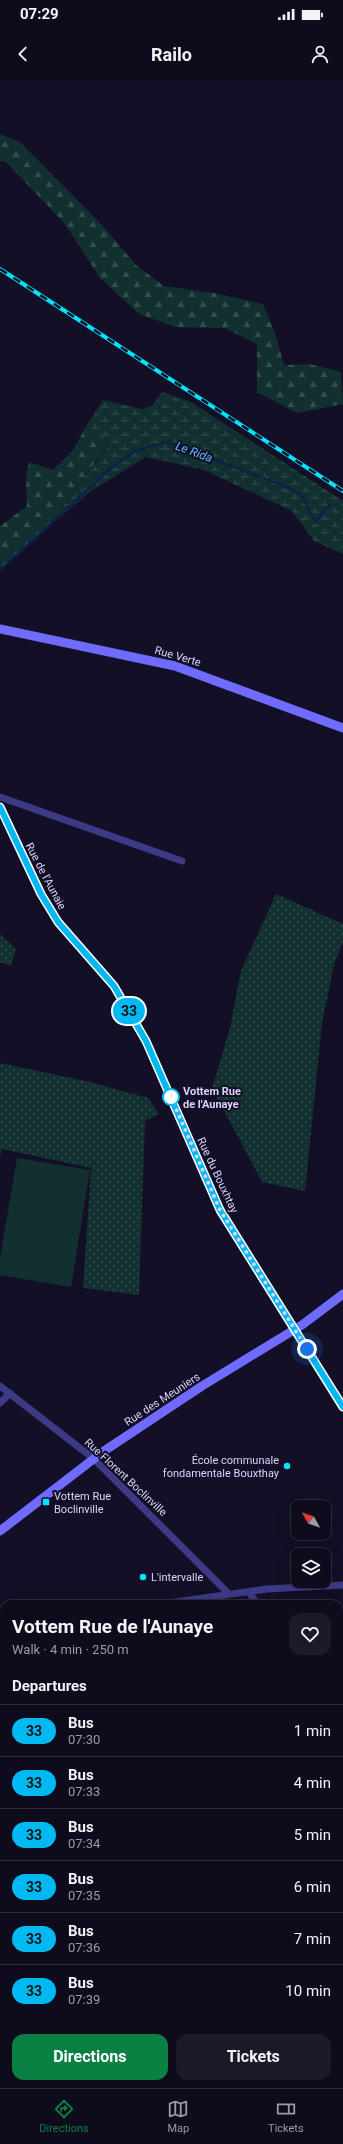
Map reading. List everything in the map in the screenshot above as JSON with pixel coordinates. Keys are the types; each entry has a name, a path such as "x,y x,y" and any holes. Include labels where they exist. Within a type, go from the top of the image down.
{"street":[{"name":"Rue Verte","path":"0,629 175,666 343,728"},
{"path":"0,797 182,861"},
{"name":"Rue de l'Aunaie","path":"0,807 37,888 58,922 114,986"},
{"name":"Rue du Bouxhtay","path":"114,986 146,1041 220,1210 343,1407"},
{"name":"Rue des Meuniers","path":"0,1531 94,1459 202,1386 295,1330 343,1294"},
{"name":"Rue Florent Boclinville","path":"0,1386 94,1459 229,1594"},
{"path":"0,1402 10,1393"},
{"path":"189,1600 290,1587 343,1585"},
{"path":"250,1592 255,1600"}],"green space":[{"path":"0,134 20,142 102,225 136,265 164,286 214,293 263,304 275,333 284,365 310,364 341,372 343,404 297,413 257,392 257,344 225,328 176,327 139,314 100,278 65,224 6,162 0,161"},
{"path":"162,392 191,402 343,501 343,554 314,541 292,511 204,470 146,457 91,491 45,530 111,442 87,425 103,400 142,409 152,406"},
{"path":"87,425 111,441 45,530 0,570 0,526 27,506 26,477 29,462 53,470 73,450"},
{"path":"276,894 343,924 343,941 334,965 322,1023 305,1191 262,1182 212,1088 230,1028 241,971"},
{"path":"0,934 16,949 11,966 0,962"},
{"path":"0,1063 90,1082 148,1098 159,1114 145,1121 139,1295 83,1288 91,1168 2,1149 0,1157"},
{"path":"17,1158 90,1170 71,1287 0,1275 0,1258"}],"waterway":[{"name":"Le Rida","path":"0,570 110,469 135,451 168,442 292,489 302,496 315,522 330,504"}],"railway":[{"path":"0,269 343,491"}],"bus line":[{"name":"33","path":"0,807 25,863 58,922 114,986 146,1041 220,1210 343,1407"}],"place":[{"name":"Vottem Rue de l'Aunaye","path":"171,1097"},
{"name":"École communale fondamentale Bouxthay","path":"287,1466"},
{"name":"Vottem Rue Boclinville","path":"46,1502"},
{"name":"L'intervalle","path":"143,1577"}],"route":[{"path":"171,1097 220,1210 307,1349"}]}
